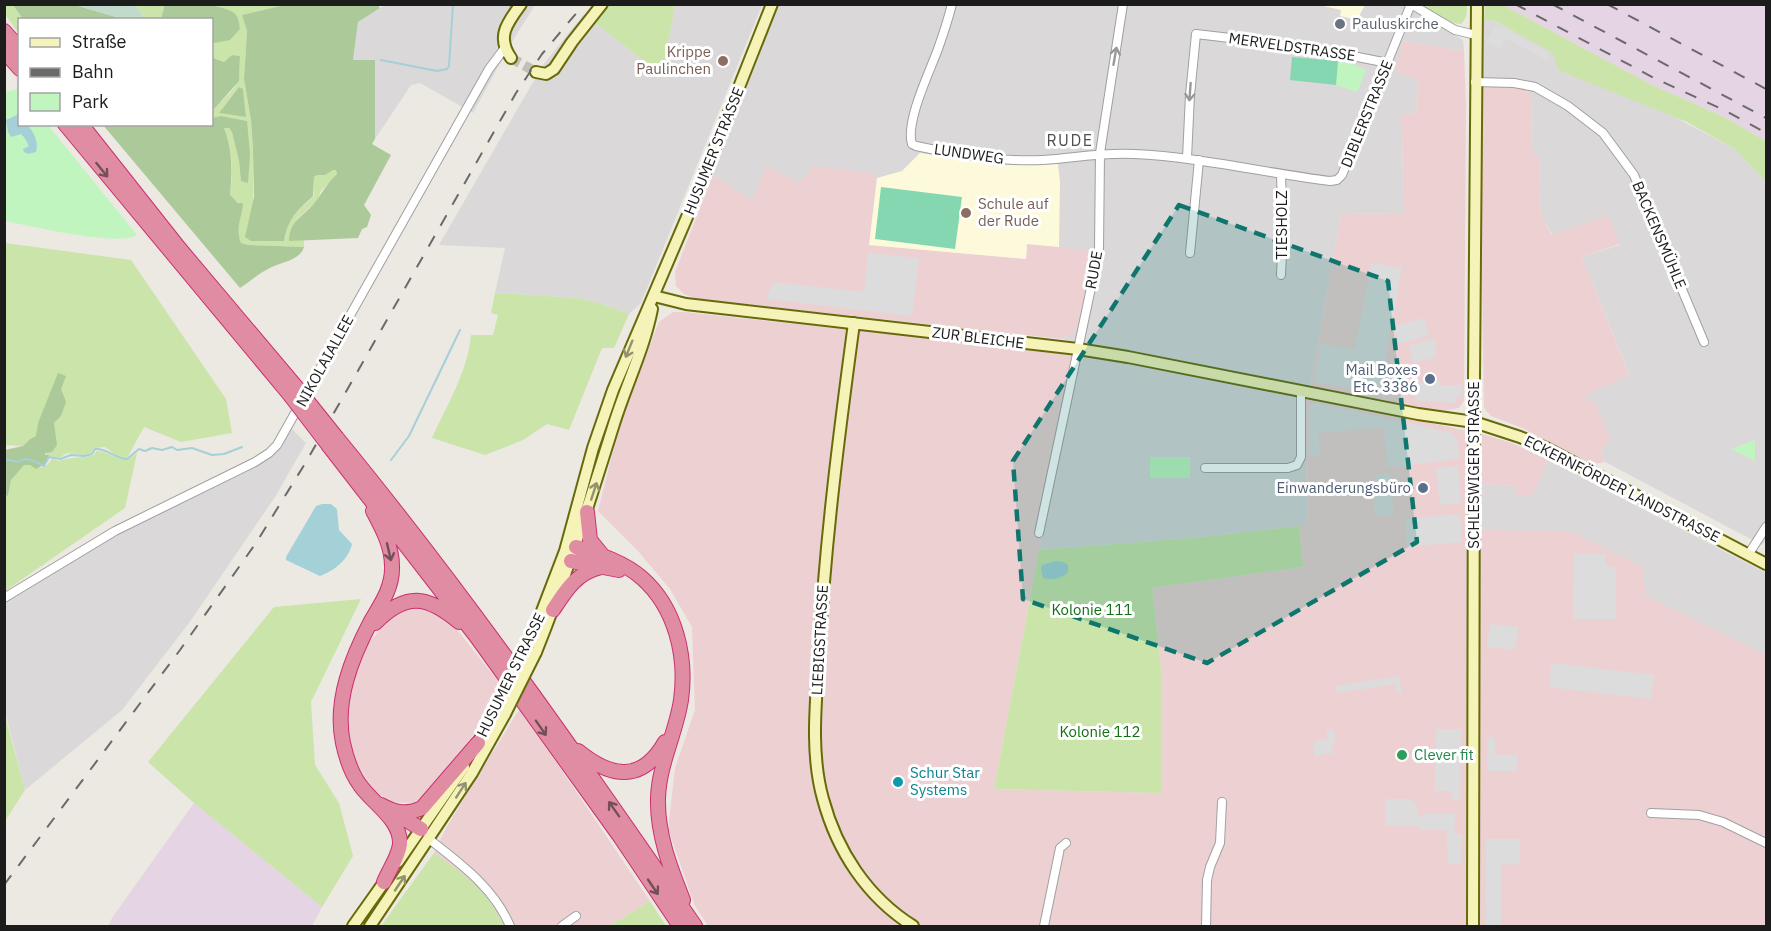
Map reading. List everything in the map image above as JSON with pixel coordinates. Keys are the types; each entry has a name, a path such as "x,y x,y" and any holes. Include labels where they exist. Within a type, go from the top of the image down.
{"highway":[{"path":"4,31 18,47"},
{"path":"4,51 18,67"},
{"path":"67,126 293,392"},
{"path":"83,126 333,442 451,585 565,740 695,927"},
{"path":"333,442 357,480 383,530 391,554 392,566 392,579 386,594 348,674 341,708 341,731 350,767 360,785 391,815 422,835"},
{"path":"357,480 476,636 621,838 680,927"},
{"path":"587,512 590,540 603,562"},
{"path":"571,552 642,578 673,621 683,677 681,702 660,776 658,800 660,829 667,859 695,927"},
{"path":"553,610 580,576 603,562"},
{"path":"364,637 386,612 400,603 416,601 441,607 476,636"},
{"path":"565,740 590,760 612,771 627,773 653,760 675,721"},
{"path":"391,815 414,812 422,808 478,743"},
{"path":"384,882 400,847 400,835 391,815"}],"main road":[{"name":"NIKOLAIALLEE","path":"508,53 502,39 507,24 521,4"},
{"path":"536,72 546,74 555,69 577,35 602,4"},
{"name":"HUSUMER STRASSE","path":"353,927 384,882 472,773 553,610 571,552 596,441 613,390 638,328 654,296 772,4"},
{"name":"SCHLESWIGER STRASSE","path":"1473,927 1477,4"},
{"name":"HUSUMER STRASSE","path":"532,649 587,512 623,395 648,331 654,296"},
{"name":"ZUR BLEICHE","path":"654,296 686,304 1078,349 1418,414 1474,422"},
{"name":"LIEBIGSTRASSE","path":"854,323 835,461 822,590 817,692 817,774 828,816 846,858 864,883 913,927"},
{"name":"ECKERNFÖRDER LANDSTRASSE","path":"1474,422 1546,448 1767,564"},
{"name":"HUSUMER STRASSE","path":"370,927 422,835 478,743 502,710"}],"street":[{"name":"LUNDWEG","path":"952,4 915,113 910,139 912,144 966,156 1007,160 1044,160 1100,153"},
{"name":"RUDE","path":"1039,533 1098,248 1100,153 1123,4"},
{"name":"DIBLERSTRASSE","path":"1100,153 1186,158 1281,175 1337,180 1342,175 1411,4"},
{"path":"1411,4 1455,30 1476,35"},
{"name":"MERVELDSTRASSE","path":"1186,158 1196,34 1307,48 1388,63"},
{"name":"NIKOLAIALLEE","path":"4,598 115,531 255,462 277,445 489,69 508,53"},
{"name":"BACKENSMÜHLE","path":"1475,82 1514,83 1535,87 1568,106 1603,133 1634,175 1704,342"},
{"path":"1190,252 1199,160"},
{"name":"TIESHOLZ","path":"1281,175 1283,232 1281,275"},
{"path":"1205,468 1288,468 1297,465 1301,457 1301,391"},
{"path":"1748,555 1767,527"},
{"path":"1206,927 1207,880 1220,843 1222,802"},
{"path":"1651,813 1699,815 1723,822 1767,843"},
{"path":"422,835 479,880 498,903 510,927"},
{"path":"1044,927 1060,848 1066,843"},
{"path":"562,927 576,916"}],"highlighted area":[{"path":"1179,205 1388,281 1417,542 1207,663 1023,599 1013,461"}],"shaded area":[{"path":"385,5 535,5 473,113 420,83 411,85 375,139 375,60 353,60 358,22"},
{"path":"675,5 762,5 641,303 629,314 578,298 495,293 505,248 439,245 543,65 584,14 662,75"},
{"path":"778,5 1405,5 1463,40 1464,51 1403,41 1418,79 1416,113 1402,114 1403,213 1341,214 1310,388 1062,339 1073,333 1079,325 1093,251 869,245 877,178 800,183 752,201 713,175"},
{"path":"1319,5 1365,5 1357,20 1340,16 1341,10"},
{"path":"1503,5 1766,5 1766,141 1722,116 1652,85"},
{"path":"1484,20 1494,21 1735,149 1766,182 1766,539 1762,545 1605,462 1585,396 1629,374 1582,257 1620,245 1608,215 1553,235 1541,217 1539,158 1531,150 1532,98 1479,87"},
{"path":"1496,24 1550,53 1546,60 1507,39 1500,49 1486,42"},
{"path":"1403,41 1464,51 1466,106 1464,401 1459,408 1437,412 1310,388 1341,214 1403,213 1402,114 1416,113 1418,80 1395,70"},
{"path":"1479,87 1528,89 1532,98 1531,149 1539,158 1541,217 1552,235 1608,215 1620,244 1582,257 1629,375 1585,396 1588,401 1595,403 1610,438 1601,450 1605,462 1593,464 1520,427 1491,416 1484,408"},
{"name":"Schule auf der Rude","path":"920,153 998,165 1058,164 1059,247 1027,244 1026,259 869,245 877,178 902,171"},
{"path":"766,166 800,183 814,166 869,172 877,178 870,245 1026,259 1027,244 1093,251 1079,325 1073,333 1062,339 697,299 684,294 676,286 675,272 713,175 752,201"},
{"path":"868,253 919,258 912,316 767,299 774,282 864,292"},
{"path":"1371,263 1402,268 1379,393 1314,382 1321,344 1355,349"},
{"path":"673,312 1080,354 1039,550 994,789 1161,793 1161,668 1152,588 1303,567 1299,526 1308,524 1304,396 1482,434 1512,443 1548,460 1532,496 1515,496 1515,486 1481,484 1481,530 1570,531 1643,567 1646,596 1766,655 1766,926 708,926 695,906 668,829 675,768 695,710 692,627 670,589 637,550 598,511 618,431 629,399 659,322"},
{"path":"1424,318 1429,335 1399,344 1394,326"},
{"path":"1435,338 1436,357 1413,363 1409,346"},
{"path":"1080,354 1304,396 1308,525 1192,538 1039,550"},
{"path":"1439,382 1440,385 1461,385 1461,397 1456,398 1456,403 1415,401 1415,383"},
{"path":"1312,404 1449,432 1458,440 1459,459 1388,467 1383,427 1318,433 1320,456 1309,456 1309,409"},
{"path":"292,429 306,443 275,497 189,623 122,710 25,790 5,712 4,603 119,533 267,459"},
{"path":"1548,460 1766,573 1766,655 1646,596 1481,530 1481,484 1515,486 1532,496"},
{"path":"1458,466 1461,503 1440,505 1436,469"},
{"path":"1390,474 1394,514 1375,516 1374,475"},
{"path":"1460,514 1462,542 1407,547 1405,519"},
{"path":"1574,554 1605,554 1605,565 1616,568 1616,619 1573,619"},
{"path":"412,607 430,608 446,616 503,687 495,703 461,752 429,790 414,803 391,802 375,792 355,762 347,730 349,702 355,676 368,643 390,619"},
{"path":"1490,624 1518,627 1515,650 1487,647"},
{"path":"1551,663 1654,675 1651,699 1549,687"},
{"path":"1399,676 1402,694 1397,694 1395,684 1337,693 1336,686"},
{"path":"520,708 650,901 609,926 504,926 490,901 434,853 446,828"},
{"path":"1334,729 1333,753 1314,756 1314,741 1327,740 1327,730"},
{"path":"1436,729 1461,729 1460,801 1452,800 1452,791 1435,791"},
{"path":"1487,737 1495,737 1495,755 1517,755 1517,771 1487,771"},
{"path":"1385,799 1411,799 1418,807 1418,814 1421,818 1423,814 1455,814 1454,834 1462,835 1461,864 1448,864 1447,830 1420,830 1419,826 1385,826"},
{"path":"194,803 322,907 312,926 108,926"},
{"path":"1486,839 1520,839 1520,864 1501,865 1501,926 1486,926"}],"green space":[{"path":"165,4 213,6 231,11 236,15 240,29 230,40 214,43 213,18 161,18"},
{"path":"289,4 377,4 380,8 358,22 353,60 375,60 375,139 372,144 391,155 364,205 371,215 367,227 362,229 358,238 289,241 295,223 312,206 337,174 336,170 314,177 313,196 294,216 288,226 284,241 251,241 245,237 254,197 251,120 244,79 247,31 242,15"},
{"path":"4,5 13,5 22,18 18,18 18,33 5,14"},
{"path":"13,5 75,5 120,18 22,18"},
{"path":"75,5 134,5 143,18 120,18"},
{"path":"134,5 165,5 161,18 143,18"},
{"path":"208,5 289,5 242,15 247,31 244,79 251,120 253,205 285,239 291,220 314,196 314,177 336,170 337,174 321,191 317,201 297,219 289,240 304,240 304,247 248,245 241,243 239,238 242,203 230,196 232,162 224,128 229,128 232,132 241,181 247,121 221,116 213,118 213,109 236,85 240,56 232,55 224,62 213,58 214,43 233,36 240,29 233,13","holes":["239,87 243,89 246,117 219,113"]},
{"path":"610,5 675,5 662,75 594,22"},
{"path":"1421,5 1467,5 1466,15 1461,24 1450,22"},
{"path":"1485,5 1503,5 1652,85 1722,116 1766,141 1766,182 1735,149 1687,122 1558,70 1553,53 1495,21 1484,20"},
{"path":"232,55 240,56 239,81 213,109 213,58 224,62"},
{"path":"1292,57 1338,61 1336,85 1290,80"},
{"path":"1338,61 1348,62 1366,70 1357,92 1336,85"},
{"path":"239,87 243,89 246,117 219,113"},
{"path":"18,89 18,126 49,126 137,235 112,239 93,237 5,221 4,92"},
{"path":"221,116 247,121 250,154 248,183 241,181 232,132 229,128 224,128 231,162 230,195 238,203 243,203 239,228 241,243 304,247 302,252 294,258 264,271 240,288 104,126 213,126 213,118"},
{"path":"881,187 962,197 955,249 875,239"},
{"path":"5,243 131,260 226,399 232,433 181,442 144,427 127,458 120,458 105,447 94,448 91,453 84,455 67,453 59,458 45,455 54,423 61,416 41,417 37,436 23,446 5,445"},
{"path":"495,293 578,298 629,314 614,348 602,348 569,430 547,424 523,440 485,455 432,438 466,362 471,335 493,335 498,315 491,313"},
{"path":"58,373 66,376 61,389 66,402 61,416 54,423 57,445 52,452 45,453 49,455 45,464 36,469 30,465 24,465 11,480 8,496 5,495 5,450 23,446 36,436 38,423"},
{"path":"1755,440 1755,461 1731,449"},
{"path":"96,451 121,459 137,453 125,508 5,591 5,495 8,496 11,480 24,464 43,467 52,458 58,461 94,455"},
{"path":"1150,457 1190,457 1190,478 1150,478"},
{"path":"1299,526 1303,567 1152,588 1161,668 1161,793 994,789 1039,550 1192,538"},
{"path":"361,599 311,702 315,765 339,803 353,856 322,907 194,803 148,762 274,607"},
{"path":"4,712 25,790 5,821 4,821"},
{"path":"434,853 475,884 490,902 504,926 381,926"},
{"path":"650,901 666,926 609,926"}],"water":[{"path":"18,114 18,126 29,126 34,134 36,152 28,154 24,152 23,149 29,146 24,137 21,134 11,137 6,120"},
{"path":"331,504 337,509 339,530 352,544 348,555 340,564 320,576 286,560 286,557 316,506"},
{"path":"1056,561 1068,565 1068,572 1057,578 1043,578 1042,565"}],"waterway":[{"path":"381,60 437,71 447,69 453,4"},
{"path":"391,460 409,436 460,330"},
{"path":"4,459 18,462 28,459 44,466 49,457 60,459 71,455 84,456 92,454 95,449 127,459 139,449 145,451 152,448 162,450 172,447 177,450 192,448 212,455 224,454 242,447"}],"tunnel":[{"path":"511,58 536,72"}],"railway":[{"path":"4,885 180,650 256,543 306,462 516,93 542,54 584,4"},
{"path":"1515,4 1656,79 1724,110 1766,133"},
{"path":"1552,4 1766,118"},
{"path":"1607,4 1766,89"}],"place":[{"name":"Pauluskirche","path":"1340,24"},
{"name":"Krippe Paulinchen","path":"723,61"},
{"name":"Schule auf der Rude","path":"966,213"},
{"name":"Mail Boxes Etc. 3386","path":"1430,379"},
{"name":"Einwanderungsbüro","path":"1423,488"},
{"name":"Clever fit","path":"1402,755"},
{"name":"Schur Star Systems","path":"898,782"}],"district":[{"name":"RUDE","path":"1070,140"}],"park label":[{"name":"Kolonie 111","path":"1092,610"},
{"name":"Kolonie 112","path":"1100,732"}]}
